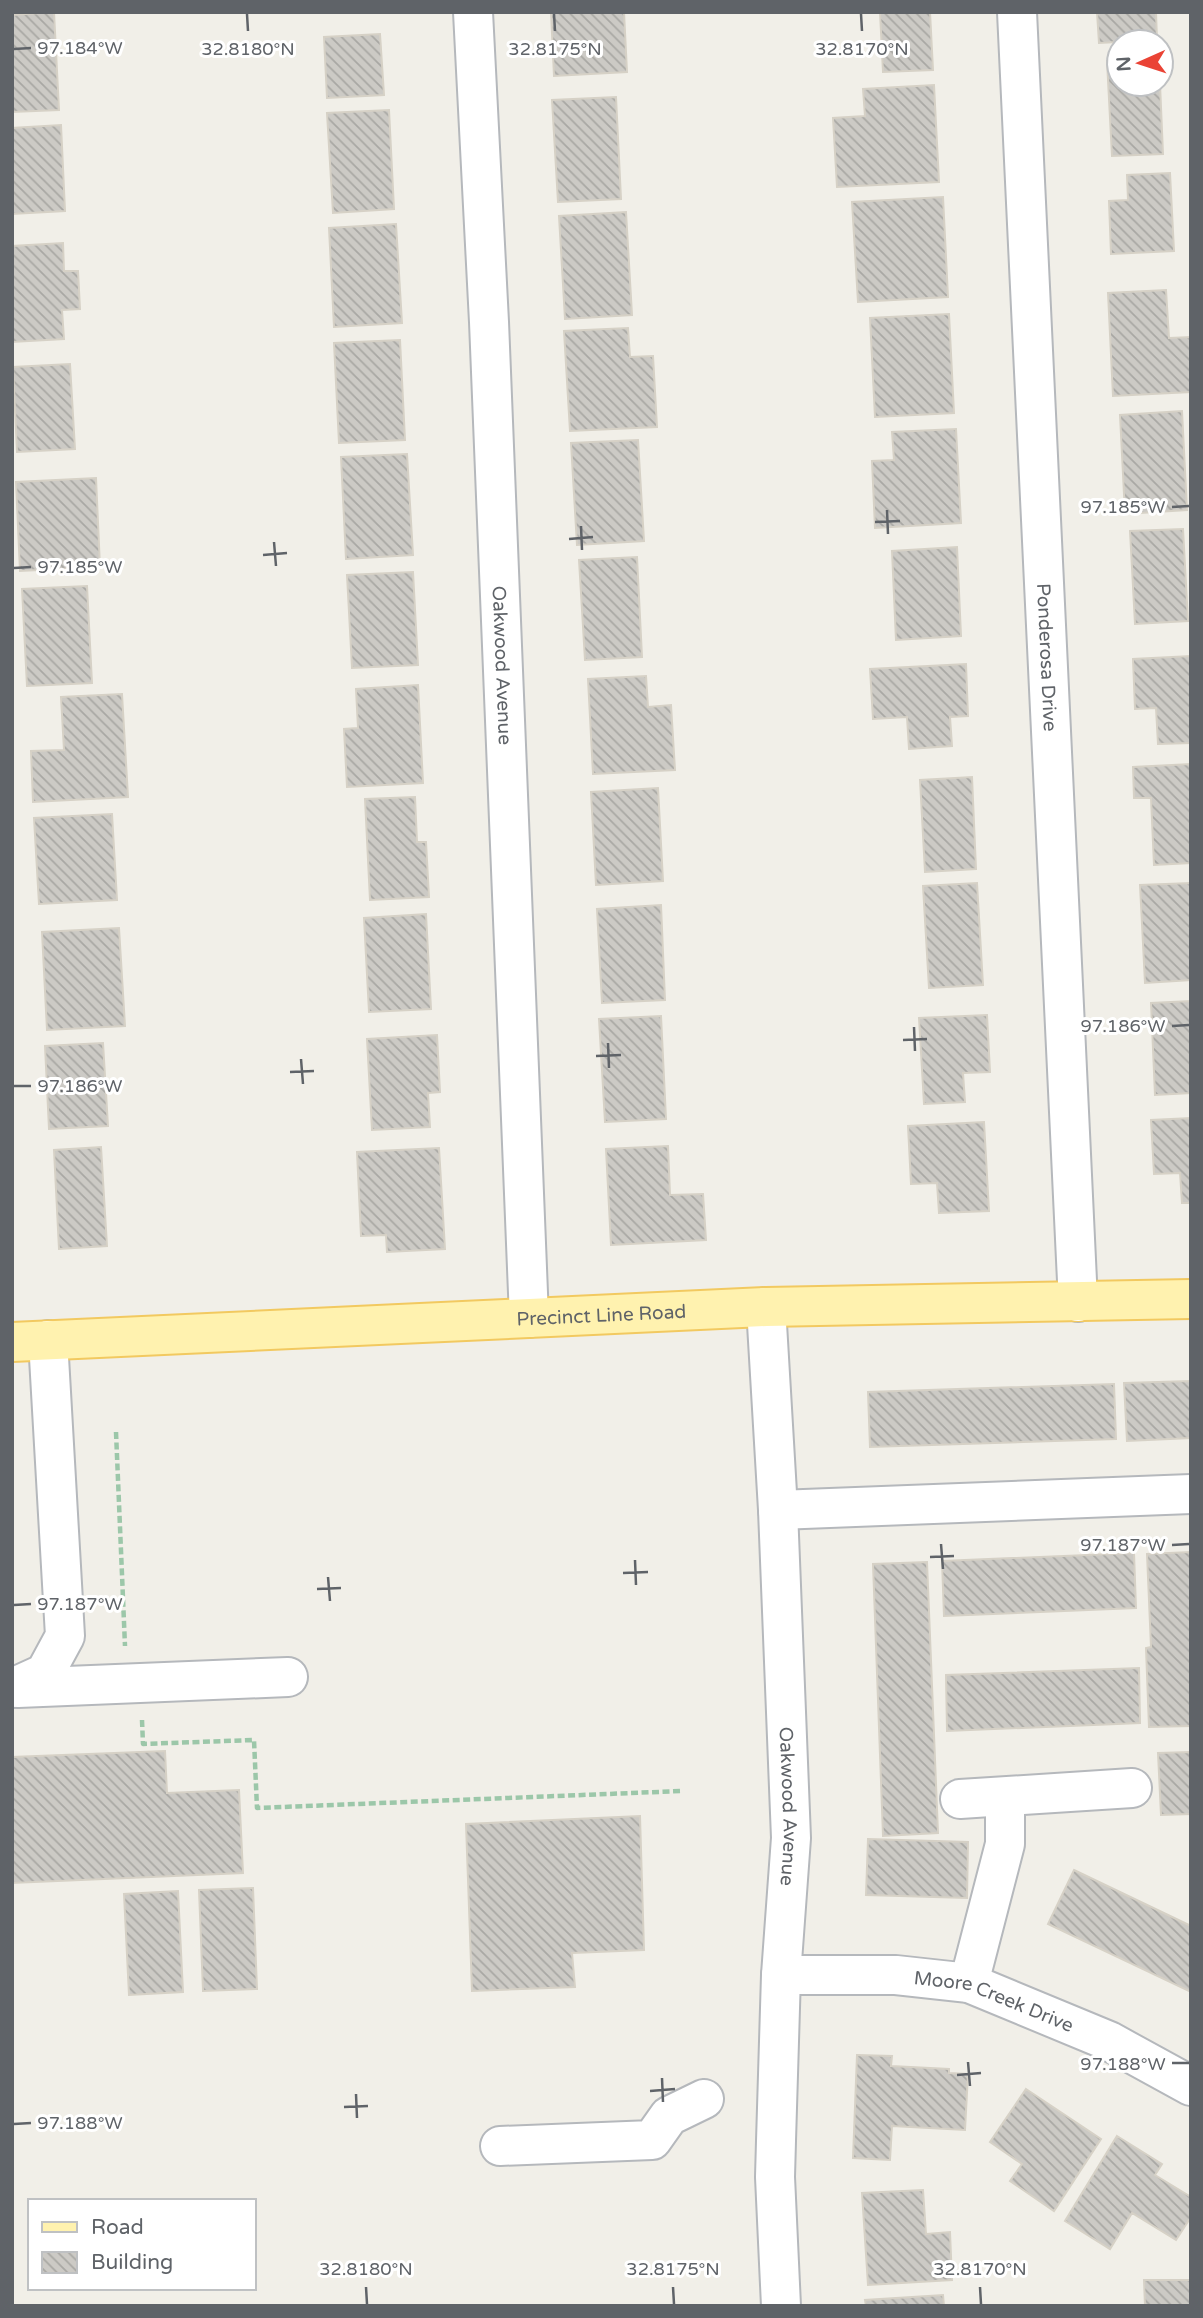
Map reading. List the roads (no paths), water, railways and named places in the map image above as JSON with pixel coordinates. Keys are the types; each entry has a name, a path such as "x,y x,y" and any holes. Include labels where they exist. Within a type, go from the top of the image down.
{"main road":[{"name":"Precinct Line Road","path":"30,1341 766,1307 1191,1299"}],"street":[{"name":"Oakwood Avenue","path":"473,12 489,322 529,1318"},
{"name":"Ponderosa Drive","path":"1017,12 1078,1302"},
{"name":"Oakwood Avenue","path":"766,1307 778,1510 791,1838 781,1975 775,2177 781,2306"},
{"path":"12,1688 45,1673 65,1636 30,1341"},
{"path":"778,1510 1191,1494"},
{"path":"12,1688 288,1676"},
{"path":"960,1799 1132,1788"},
{"path":"969,1983 1006,1844 1005,1797"},
{"name":"Moore Creek Drive","path":"781,1975 896,1975 969,1983 1109,2041 1191,2085"},
{"path":"500,2146 652,2140 669,2116 704,2099"}]}
